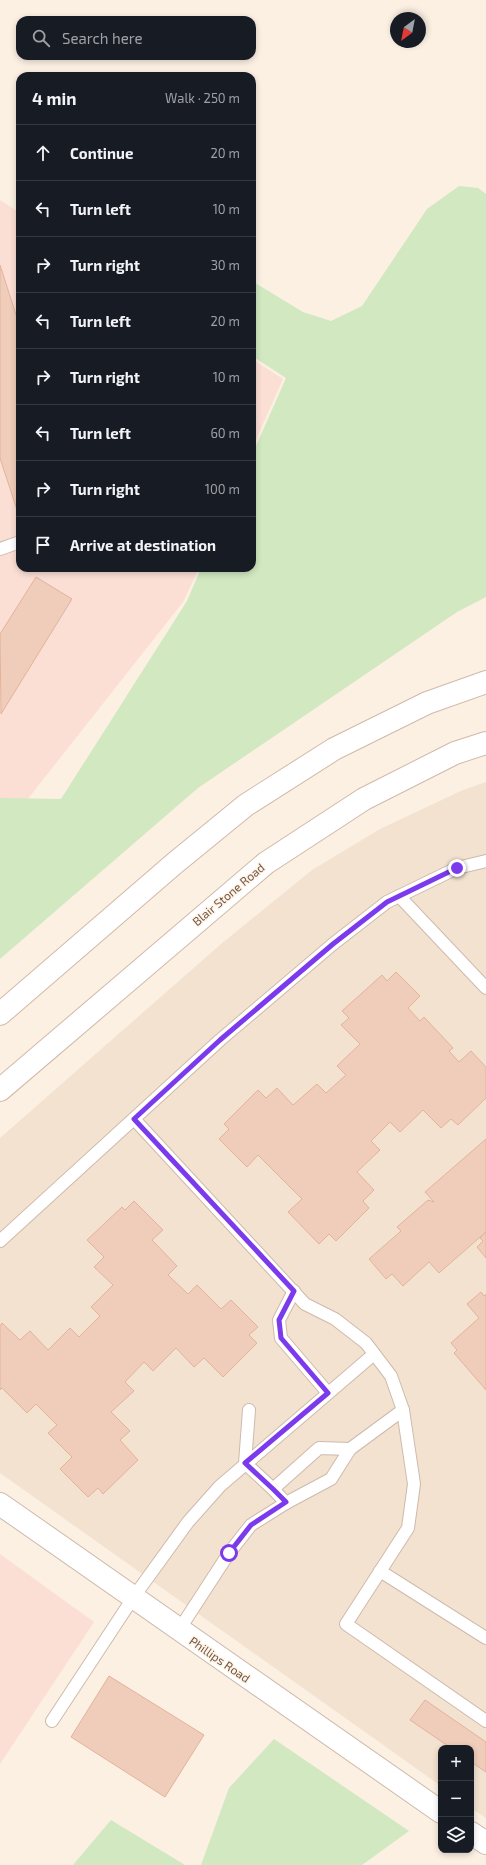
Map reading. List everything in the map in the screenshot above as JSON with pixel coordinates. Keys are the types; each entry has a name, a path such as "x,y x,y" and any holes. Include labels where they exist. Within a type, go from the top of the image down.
{"main road":[{"path":"0,1014 175,863 246,805 334,749 427,703 486,682"},
{"name":"Blair Stone Road","path":"0,1090 266,863 364,799 456,753 486,743"},
{"name":"Phillips Road","path":"0,1504 438,1810"},
{"path":"474,1835 486,1843"}],"lane":[{"path":"0,549 16,543"},
{"path":"0,1241 220,1040 333,944 387,902 457,868 486,861"},
{"path":"473,864 486,872"},
{"path":"399,896 486,988"},
{"path":"134,1119 305,1304 335,1319 366,1343 390,1376 403,1410 414,1484 408,1528 346,1624 486,1721"},
{"path":"294,1291 279,1320 281,1338 328,1393"},
{"path":"52,1721 133,1598 188,1522 220,1486 245,1463 374,1354"},
{"path":"245,1463 249,1410"},
{"path":"179,1630 229,1553 251,1525 286,1502 331,1479 350,1449 403,1410"},
{"path":"273,1489 319,1448 350,1449"},
{"path":"245,1463 286,1502"},
{"path":"380,1571 486,1638"}],"shaded area":[{"path":"0,200 16,210 16,572 197,572 183,602 12,819 0,811"},
{"path":"256,362 283,379 256,440"},
{"path":"486,782 486,1818 474,1810 474,1745 438,1745 438,1784 0,1473 0,1138 221,944 312,870 380,829 463,790"},
{"path":"0,1554 94,1622 0,1764"}],"green space":[{"path":"459,186 478,188 486,194 486,597 457,612 198,788 0,959 0,798 61,799 187,601 199,572 256,572 256,446 286,378 256,359 256,283 303,312 331,321 362,306 427,209"},
{"path":"274,1739 409,1831 362,1865 201,1865 229,1788"},
{"path":"111,1820 185,1865 73,1865"}],"building":[{"path":"0,265 16,315 16,507 0,458"},
{"path":"36,577 72,599 1,714 0,634"},
{"path":"396,972 420,996 408,1008 420,1021 424,1017 453,1048 449,1051 459,1062 471,1051 486,1067 486,1098 458,1125 451,1119 441,1128 423,1110 400,1132 390,1122 371,1141 380,1150 357,1172 374,1190 363,1201 369,1208 336,1241 329,1234 319,1244 288,1212 302,1199 258,1155 247,1167 219,1139 229,1129 224,1124 258,1090 266,1098 277,1088 293,1105 317,1084 326,1093 346,1075 337,1066 360,1044 341,1025 349,1018 342,1011 382,975 387,981"},
{"path":"486,1139 486,1232 439,1273 429,1262 403,1286 392,1274 386,1279 369,1259 401,1231 397,1227 428,1200 434,1202 425,1192"},
{"path":"134,1201 163,1230 152,1240 177,1266 168,1275 188,1294 197,1285 221,1309 231,1300 258,1327 249,1335 257,1343 223,1377 204,1358 194,1367 176,1348 153,1371 144,1362 125,1382 134,1391 111,1412 130,1431 120,1440 138,1460 103,1494 98,1488 88,1497 60,1469 72,1457 48,1433 57,1425 36,1404 27,1413 2,1388 0,1390 0,1326 2,1323 20,1340 30,1331 48,1350 70,1328 79,1337 100,1316 91,1307 113,1285 94,1267 104,1257 87,1240 122,1207 125,1210"},
{"path":"486,1232 486,1258 477,1247 483,1241 480,1238"},
{"path":"481,1292 484,1296 486,1294 486,1390 454,1353 457,1350 451,1343 479,1318 467,1304"},
{"path":"109,1676 204,1735 165,1797 71,1737"},
{"path":"425,1700 486,1742 486,1772 474,1764 474,1745 447,1745 410,1720"}],"route":[{"path":"229,1553 251,1525 286,1502 245,1463 328,1393 281,1338 279,1320 294,1291 134,1119 220,1040 333,944 387,902 457,868"}]}
